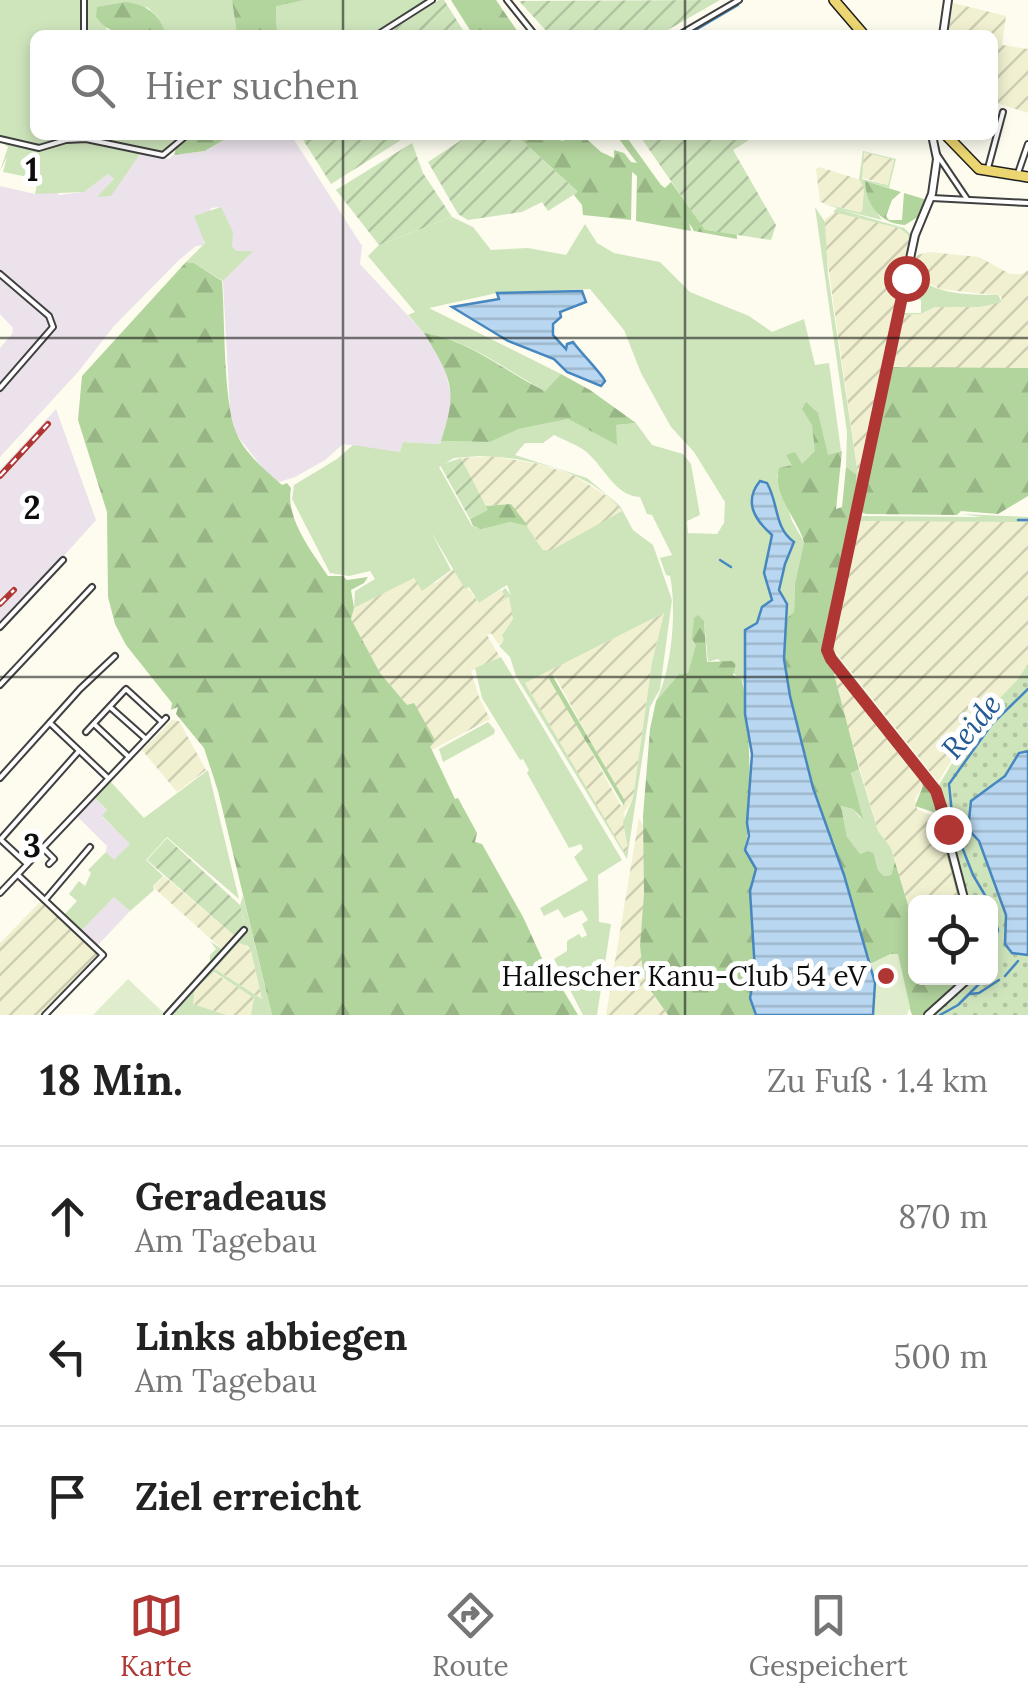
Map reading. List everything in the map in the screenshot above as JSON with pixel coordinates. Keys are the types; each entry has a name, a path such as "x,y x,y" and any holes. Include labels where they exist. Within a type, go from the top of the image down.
{"main road":[{"path":"834,0 860,30"},
{"path":"951,140 979,169 1023,176"}],"street":[{"path":"84,0 84,30"},
{"path":"385,30 432,0"},
{"path":"507,0 531,30"},
{"path":"688,30 739,0"},
{"path":"944,30 948,0"},
{"path":"998,110 1004,111 998,132"},
{"path":"0,139 39,148 66,140"},
{"path":"98,140 163,156 181,140"},
{"path":"934,140 932,198 916,235 827,650 940,798 963,895"},
{"path":"988,168 996,140"},
{"path":"1023,176 1028,144"},
{"path":"936,153 967,200"},
{"path":"932,198 1028,203"},
{"path":"0,274 49,316 53,327 0,388"},
{"path":"0,627 63,560"},
{"path":"0,685 92,587"},
{"path":"0,778 115,656"},
{"path":"0,893 164,720 126,689 86,732"},
{"path":"110,706 146,740"},
{"path":"50,723 109,779"},
{"path":"94,724 129,757"},
{"path":"27,864 0,839 79,751"},
{"path":"45,900 90,847"},
{"path":"43,848 54,858 49,864"},
{"path":"17,874 103,954 45,1015"},
{"path":"167,1015 244,930"},
{"path":"928,1015 961,985"}],"shaded area":[{"path":"224,140 294,140 362,246 360,264 424,333 445,368 453,406 440,444 403,442 400,452 343,444 295,477 279,482 269,476 236,434 230,410 223,281 251,252 236,251 232,246 220,207 211,208 204,245 196,246 179,260 114,326 78,372 0,457 0,348 13,328 0,314 0,186 35,194 57,191 59,195 84,192 108,174 114,179 99,196 141,154 169,159 173,155 206,151"},
{"path":"56,409 96,520 0,627 0,470"},
{"path":"94,797 107,811 102,817 131,844 114,861 106,852 107,846 76,815"},
{"path":"115,896 130,911 97,946 81,931"}],"green space":[{"path":"0,0 83,0 83,30 30,30 30,140 71,140 41,147 0,138"},
{"path":"85,0 232,0 236,30 164,30 147,7 105,29 109,30 85,30"},
{"path":"232,0 305,0 276,6 277,30 236,30"},
{"path":"305,0 429,0 382,30 277,30 276,5"},
{"path":"444,0 463,30 393,30"},
{"path":"451,0 496,0 517,30 470,30"},
{"path":"720,0 668,30 545,30 519,1"},
{"path":"126,2 140,5 152,12 164,30 110,30 96,17 97,7"},
{"path":"953,3 1006,16 1002,45 1028,49 1028,113 998,104 998,30 949,30"},
{"path":"97,140 178,140 159,154"},
{"path":"183,140 224,140 205,151 174,155"},
{"path":"303,140 401,140 331,184"},
{"path":"461,140 521,140 578,192 548,211 542,202 522,212 468,220 458,214 428,162"},
{"path":"521,140 588,140 601,152 614,158 614,150 624,153 637,163 620,140 629,140 661,185 665,188 671,182 705,229 736,224 737,239 694,231 689,223 691,231 636,221 637,176 632,172 631,220 583,215 582,205 574,195 577,191"},
{"path":"642,140 749,140 733,150 776,225 771,240 705,230"},
{"path":"0,141 40,149 64,141 82,142 170,158 140,154 111,196 97,197 114,179 108,174 84,192 35,194 38,179 3,172 7,157 0,171 8,147"},
{"path":"412,143 423,173 452,217 379,245 336,190"},
{"path":"863,151 896,159 889,188 865,181 871,204 882,220 838,209 904,228 914,237 857,491 856,474 846,467 847,432 815,207 825,222 828,274 858,475 910,243 899,228 833,212 837,208 822,203 862,213 864,188 859,179","holes":["864,152 894,160 888,185 862,179"]},
{"path":"864,152 894,160 888,185 860,177"},
{"path":"816,169 861,180 862,213 820,202"},
{"path":"865,181 901,192 892,200 886,216 889,220 902,220 904,193 924,199 928,205 905,225 896,224 882,217 876,212"},
{"path":"221,207 233,232 232,246 236,251 253,251 223,281 186,262 205,243 194,216"},
{"path":"837,211 899,228 910,243 858,475 826,251 825,219"},
{"path":"452,217 473,227 491,250 528,248 566,255 585,224 597,243 614,253 660,262 690,292 749,316 772,332 804,319 815,365 829,363 841,451 777,475 792,521 804,542 795,583 794,613 787,618 780,581 794,542 780,523 767,483 757,520 775,537 766,568 772,602 763,605 760,622 744,629 744,683 718,659 708,662 704,621 688,673 679,674 656,701 666,673 673,622 672,590 670,576 666,575 660,558 672,555 652,515 647,514 640,497 623,491 584,450 554,435 543,443 525,443 515,455 587,478 620,506 633,530 653,545 672,600 660,689 650,707 627,859 516,676 510,657 499,646 513,619 509,597 481,614 506,598 502,591 505,588 511,595 507,585 479,603 469,587 465,589 431,532 451,570 422,591 414,578 354,608 355,591 375,579 370,571 349,576 330,573 292,499 294,485 353,445 400,452 403,442 490,442 519,429 568,419 616,444 616,425 636,423 652,445 683,454 691,464 700,515 687,521 688,533 717,534 724,523 725,502 694,452 671,427 641,373 624,330 590,289 497,293 429,308 561,374 545,391 472,349 424,333 408,315 415,312 368,256 379,245","holes":["480,456 538,463 576,476 609,497 622,511 550,551 543,550 526,525 510,522 477,528 472,526 439,467 454,458","664,613 652,662 633,798 623,822 628,848 625,853 525,683"]},
{"path":"930,252 979,257 1010,274 1028,270 1028,368 938,370 891,366 904,315 921,314 935,307 980,307 1002,301 1001,296 940,289 916,276 912,271 913,260"},
{"path":"186,262 222,281 229,401 240,440 263,468 291,488 296,523 328,576 343,576 347,580 368,577 351,590 351,619 380,673 407,705 414,703 435,740 430,746 455,799 458,798 477,833 475,842 482,844 545,965 578,1015 272,1015 204,748 176,714 178,707 171,710 172,703 126,645 115,624 108,597 107,512 78,420 82,376"},
{"path":"910,266 925,283 936,288 998,295 1002,302 980,307 935,307 921,314 904,315 890,371 899,313 921,313 921,300 903,296 905,289 911,288 906,284"},
{"path":"424,333 471,349 545,391 561,374 636,423 616,425 617,445 568,419 519,429 490,442 441,441 449,409 449,385"},
{"path":"892,367 1028,368 1028,496 998,514 858,511"},
{"path":"806,402 818,413 828,455 842,451 836,509 842,507 846,467 856,474 857,492 826,648 878,720 834,674 859,769 851,773 863,819 853,809 841,806 847,837 860,854 874,854 884,876 891,875 895,862 908,905 908,985 959,985 926,1015 912,1015 891,954 870,964 806,767 791,708 786,678 787,618 794,612 795,583 804,542 782,497 778,478 779,468 792,465 786,455 795,452 802,464 815,451 812,425 802,409"},
{"path":"492,456 540,464 575,476 613,500 622,511 560,548 545,552 511,504 486,506 461,458"},
{"path":"461,458 488,510 470,519 440,465"},
{"path":"511,504 528,526 510,522 481,529 473,526 470,519 487,510 486,506"},
{"path":"962,514 1028,517 1028,522 857,521 833,638 835,653 925,768 920,763 918,766 833,660 830,639 856,519 982,517"},
{"path":"861,519 1028,522 1028,664 976,723 938,782 833,649 856,524"},
{"path":"454,569 479,603 501,590 511,601 513,619 502,634 505,640 498,644 491,633 487,635 500,657 471,671 490,719 432,750 407,705 380,673 351,619 354,608 414,577 435,583"},
{"path":"664,613 652,662 633,798 624,813 628,848 625,854 525,683","holes":["550,676 555,676 625,804 621,806"]},
{"path":"698,615 704,621 707,662 736,664 733,675 741,679 744,691 750,790 745,846 756,869 750,891 755,971 752,1004 756,1015 668,1015 649,988 643,971 643,816 650,729 656,701 679,674 688,673 696,645 692,639 694,618"},
{"path":"501,657 622,860 598,875 599,922 611,924 597,1015 583,1015 554,959 567,951 567,941 579,934 582,938 587,935 582,924 588,920 582,910 564,918 558,909 544,916 540,908 588,880 574,857 583,849 581,844 569,848 523,759 520,760 482,698 475,668"},
{"path":"1028,664 1028,1015 930,1015 963,985 998,985 998,895 965,895 936,790 976,723"},
{"path":"836,674 916,772 923,786 915,799 917,809 935,817 940,824 957,895 908,895 908,905 891,848 878,831 834,680"},
{"path":"552,675 625,801 624,806 549,679"},
{"path":"172,720 179,721 206,770 177,792 142,750"},
{"path":"488,722 494,734 443,762 439,749"},
{"path":"859,769 878,831 891,848 895,862 891,875 884,876 874,854 860,854 847,838 841,806 853,809 861,819 851,772"},
{"path":"208,770 239,899 167,837 146,860 163,876 153,886 154,890 130,911 114,897 81,931 64,915 77,901 69,894 79,881 85,886 91,873 88,870 106,852 114,860 130,844 102,816 107,810 94,797 110,781 144,818"},
{"path":"918,771 935,793 961,895 957,895 936,813 915,806 923,786"},
{"path":"639,818 644,827 645,849 642,963 649,988 668,1015 606,1015"},
{"path":"167,838 240,905 244,923 237,938 147,860"},
{"path":"164,876 237,938 224,951 153,887"},
{"path":"243,896 272,1015 251,1015 254,998 214,972 195,989 193,1004 227,1015 166,1015 210,961 216,949 210,941 224,951 241,932 238,929 244,922 240,905","holes":["239,943 251,951 262,999 215,969"]},
{"path":"42,900 99,954 42,1015 0,1015 0,943"},
{"path":"239,943 251,951 262,999 215,969"},
{"name":"Hallescher Kanu-Club 54 eV","path":"898,954 910,1007 907,1015 871,1015 870,964"},
{"path":"212,972 252,996 255,1001 251,1015 227,1015 193,1004 195,989"},
{"path":"128,979 165,1014 93,1015"}],"water":[{"path":"582,291 586,302 560,312 561,317 553,324 553,335 566,349 573,342 603,377 601,386 567,372 554,359 508,341 452,307 499,299 497,293"},
{"path":"760,481 767,483 783,530 794,542 779,590 787,604 784,659 790,696 813,788 844,875 875,983 873,1015 756,1015 750,998 755,971 750,891 756,869 745,850 752,754 745,714 745,630 757,623 762,607 772,600 764,573 772,535 756,517 752,503"},
{"path":"1028,751 1028,955 1012,953 1005,944 1006,915 979,841 968,829 971,801 1005,776 1019,753"}],"waterway":[{"path":"696,30 738,5"},
{"path":"1018,520 1028,520"},
{"path":"720,560 731,567"},
{"name":"Reide","path":"985,895 953,824 949,784 992,724 1028,689"},
{"path":"1005,976 1018,961"},
{"path":"970,994 979,993 999,980"},
{"name":"Reide","path":"940,1015 958,1005 978,985"}],"railway":[{"path":"0,476 48,424"},
{"path":"0,604 14,590"}],"place":[{"name":"Hallescher Kanu-Club 54 eV","path":"886,976"}],"route":[{"path":"906,278 827,650 936,791 948,829"}]}
